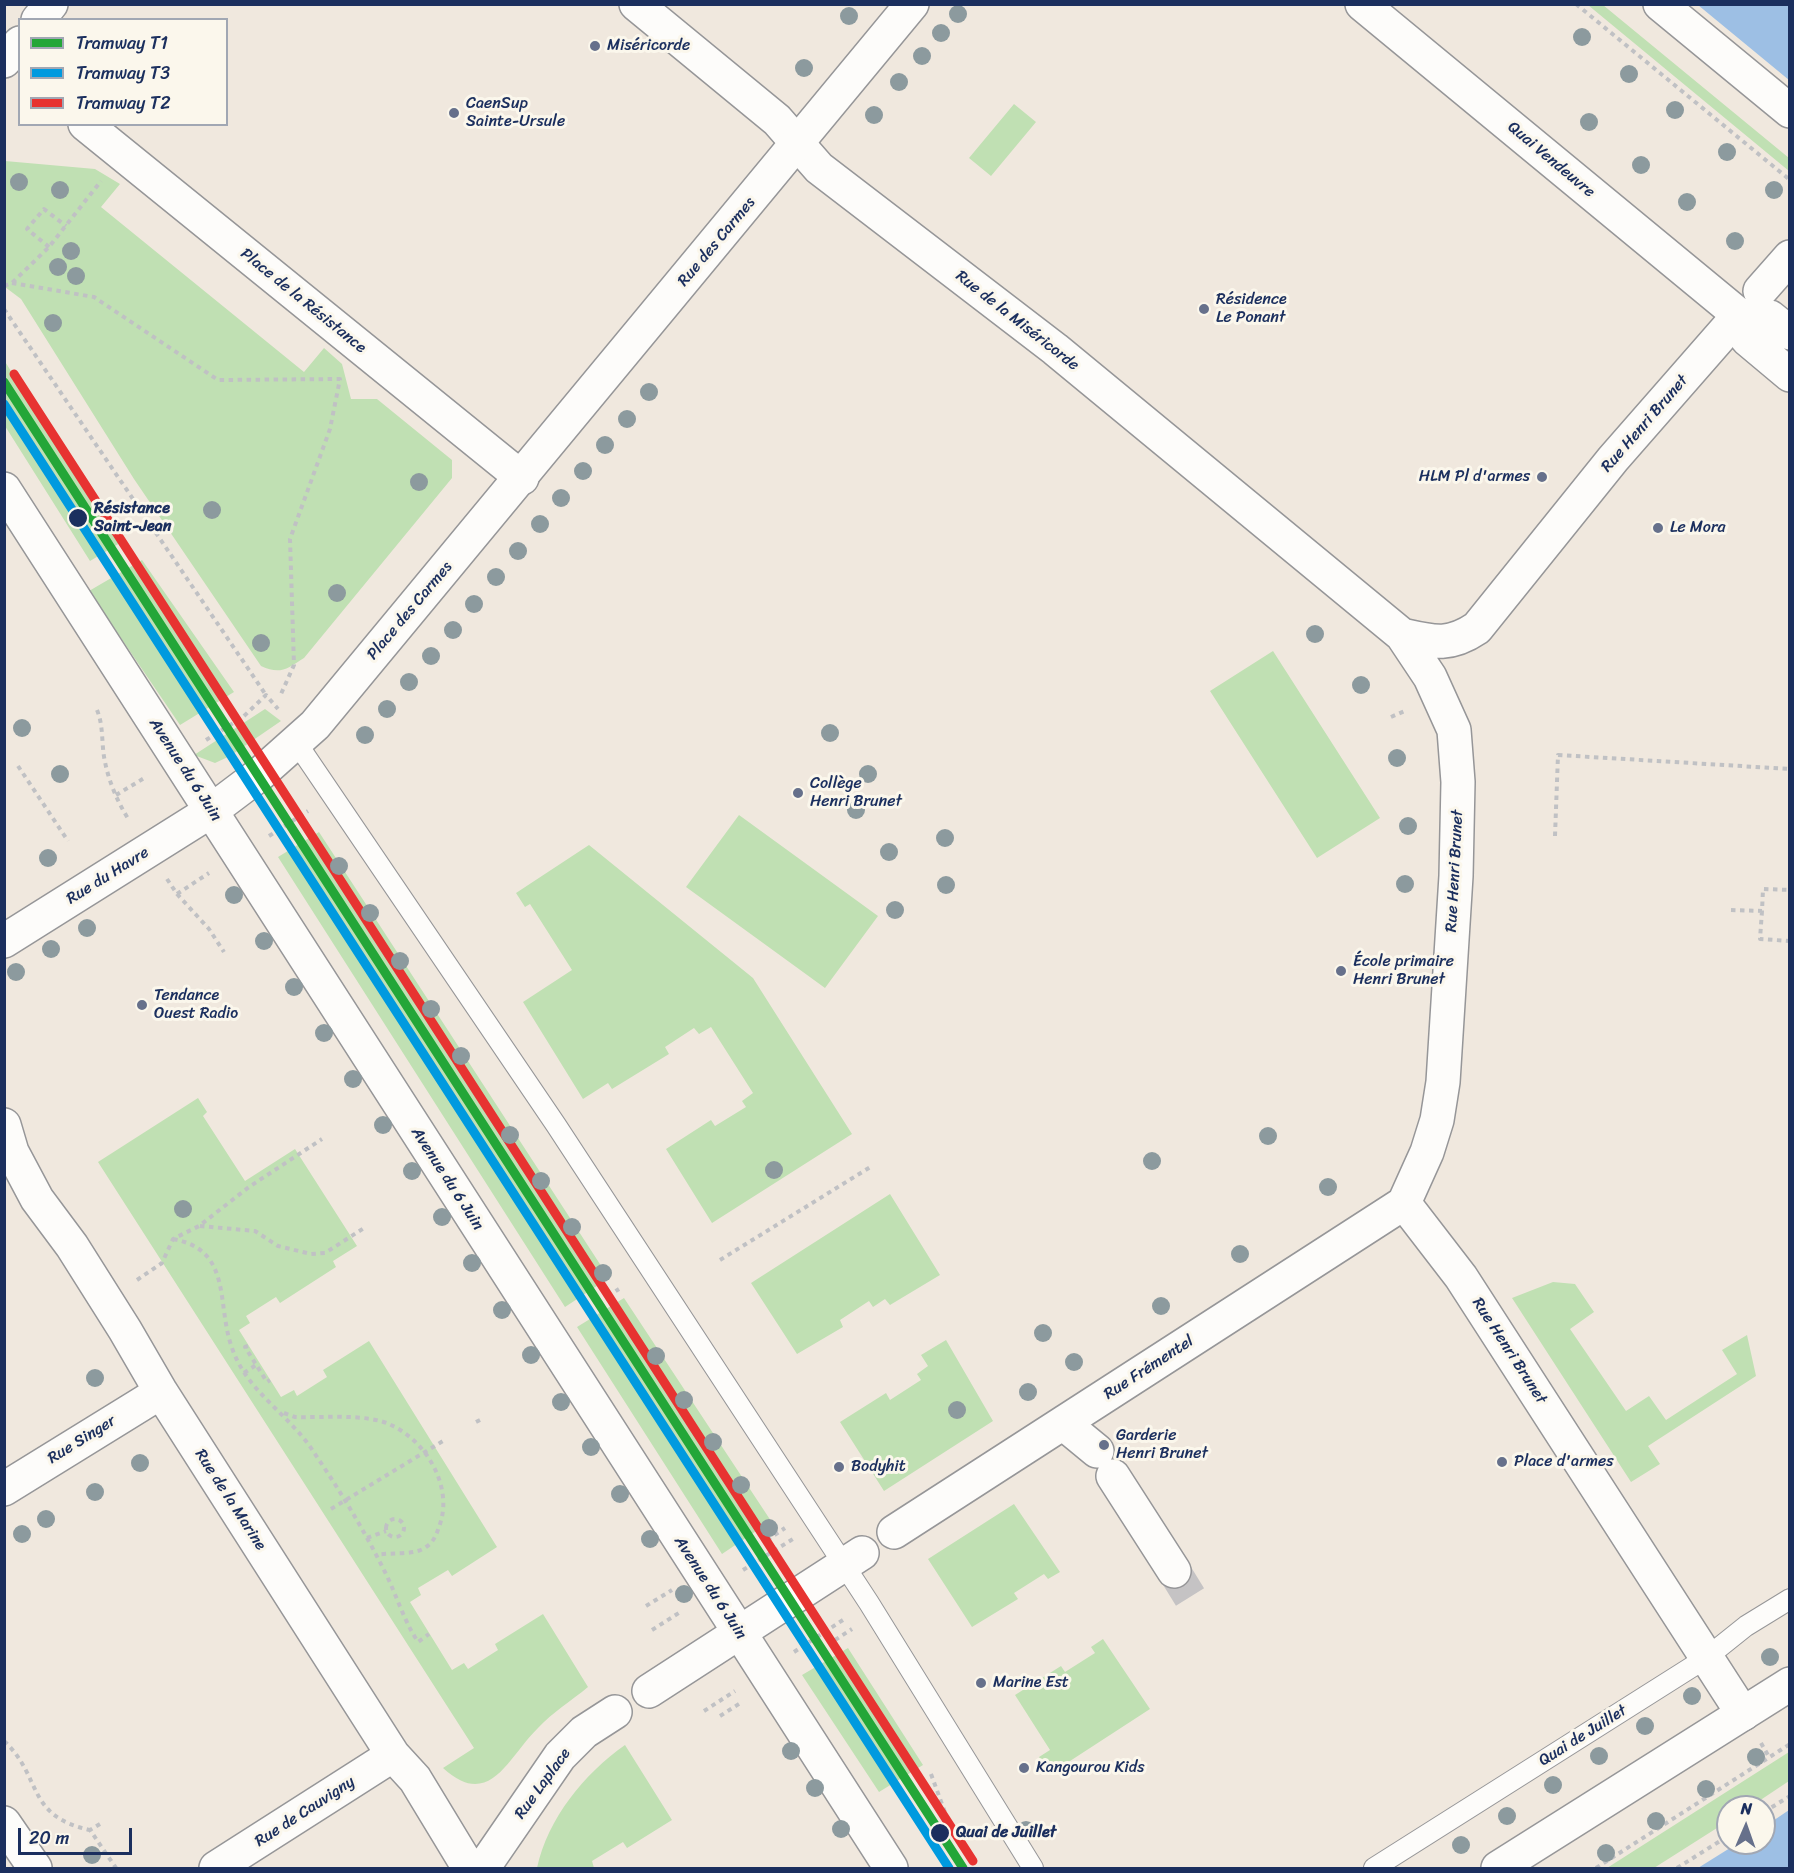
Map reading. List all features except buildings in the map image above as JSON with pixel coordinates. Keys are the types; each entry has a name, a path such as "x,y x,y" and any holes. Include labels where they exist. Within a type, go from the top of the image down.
{"street":[{"path":"40,18 51,4"},
{"name":"Rue de la Miséricorde","path":"636,4 777,120 799,142 819,168 1055,350 1402,635"},
{"name":"Rue des Carmes","path":"522,478 912,4"},
{"name":"Quai Vendeuvre","path":"1362,4 1750,303 1747,339 1790,375"},
{"path":"1660,4 1790,111"},
{"name":"Place de la Résistance","path":"87,126 522,478"},
{"path":"1790,257 1750,303 1790,333"},
{"name":"Rue Henri Brunet","path":"1402,635 1446,641 1460,639 1477,628 1613,459 1750,303"},
{"name":"Place des Carmes","path":"289,728 315,725 522,478"},
{"name":"Avenue du 6 Juin","path":"4,489 891,1869"},
{"name":"Rue Henri Brunet","path":"1402,635 1430,677 1454,730 1458,782 1456,876 1443,1082 1437,1120 1428,1152 1404,1203 1461,1277 1622,1522 1743,1714"},
{"path":"211,811 260,774 289,728"},
{"name":"Rue du Havre","path":"4,942 211,811"},
{"name":"Rue de la Marine","path":"4,1125 12,1152 16,1190 125,1330 161,1392 393,1755 415,1779 469,1869"},
{"name":"Rue Frémentel","path":"894,1532 1404,1203"},
{"name":"Rue Singer","path":"4,1489 161,1392"},
{"path":"1063,1423 1105,1464 1174,1571"},
{"path":"649,1691 853,1559"},
{"path":"1498,1869 1790,1684"},
{"name":"Rue Laplace","path":"483,1869 560,1756 584,1732 615,1712"},
{"name":"Rue de Cauvigny","path":"216,1869 393,1755"},
{"path":"4,1823 34,1869"}],"lane":[{"path":"289,728 534,1096 853,1559 1033,1869"},
{"name":"Quai de Juillet","path":"1374,1869 1706,1658 1746,1626 1790,1599"}],"path":[{"path":"1576,4 1790,180"},
{"path":"4,286 12,283 49,247 102,180"},
{"path":"49,247 27,229 44,209 66,226"},
{"path":"12,283 94,297 218,380 340,379 330,429 290,539 294,665 281,694"},
{"path":"4,309 289,728"},
{"path":"204,741 243,717 266,694"},
{"path":"1391,717 1410,709"},
{"path":"97,710 102,723 105,762 125,814"},
{"path":"1555,836 1558,755 1790,769"},
{"path":"18,766 68,841"},
{"path":"116,795 151,774"},
{"path":"266,838 302,815"},
{"path":"177,894 219,866"},
{"path":"161,870 177,894 209,929 224,952"},
{"path":"1790,890 1763,889 1760,939 1790,941"},
{"path":"1731,910 1762,911"},
{"path":"132,1283 162,1263 173,1239 199,1226 249,1187 321,1139"},
{"path":"720,1260 872,1166"},
{"path":"199,1226 255,1232 278,1246 311,1254 326,1253 364,1228"},
{"path":"173,1239 193,1243 212,1261 221,1288 231,1347 244,1373 256,1390 282,1412 314,1451 367,1538 392,1587 404,1620 418,1642 429,1634"},
{"path":"608,1296 619,1289"},
{"path":"248,1346 245,1347 258,1364 267,1382 270,1380"},
{"path":"244,1373 258,1364"},
{"path":"282,1412 295,1417 377,1420 406,1434 424,1452 439,1477 443,1495 444,1510 437,1533 426,1548 418,1551 376,1555"},
{"path":"476,1422 484,1418"},
{"path":"331,1509 443,1441"},
{"path":"393,1518 404,1523 404,1532 400,1536 394,1538 386,1531 386,1524 393,1518"},
{"path":"367,1538 386,1531"},
{"path":"741,1572 797,1536"},
{"path":"646,1606 675,1588"},
{"path":"652,1630 685,1608"},
{"path":"835,1640 861,1623"},
{"path":"792,1654 828,1630"},
{"path":"704,1711 738,1689"},
{"path":"720,1716 746,1699"},
{"path":"4,1741 16,1752 40,1803 54,1816 72,1826 90,1830 100,1824"},
{"path":"1596,1869 1790,1744"},
{"path":"931,1774 950,1826"},
{"path":"1776,1805 1790,1796"},
{"path":"90,1830 116,1869"},
{"path":"1677,1869 1716,1844"}],"green space":[{"path":"1588,5 1603,5 1789,158 1789,171"},
{"path":"1014,104 1036,122 991,176 969,158"},
{"path":"5,161 95,169 120,184 101,207 304,372 324,348 342,364 351,399 377,399 452,460 452,478 304,658 293,665 283,670 261,666 134,479 21,299 5,287"},
{"path":"4,360 120,543 90,561 5,426"},
{"path":"142,560 234,692 180,725 89,591"},
{"path":"1273,651 1380,818 1317,858 1210,691"},
{"path":"265,709 281,721 230,756 215,763 194,755"},
{"path":"739,815 878,916 825,988 686,887"},
{"path":"319,832 609,1278 565,1307 278,857"},
{"path":"589,845 753,978 852,1134 712,1223 666,1149 711,1120 715,1126 746,1107 742,1101 753,1093 711,1027 699,1034 694,1028 665,1047 669,1054 612,1089 608,1083 583,1099 523,1002 572,970 530,904 525,907 516,893"},
{"path":"198,1098 207,1112 203,1116 245,1181 295,1149 357,1246 333,1261 336,1267 280,1303 276,1297 246,1316 250,1323 239,1330 281,1397 294,1390 297,1396 327,1377 323,1370 369,1341 497,1547 452,1576 448,1570 418,1588 421,1595 410,1602 452,1670 464,1663 468,1669 498,1650 495,1644 543,1614 588,1687 544,1722 507,1765 486,1782 473,1784 459,1780 443,1768 474,1748 98,1162"},
{"path":"890,1194 940,1275 890,1305 885,1299 873,1307 869,1301 840,1320 843,1327 797,1354 751,1283"},
{"path":"1553,1282 1575,1284 1594,1312 1570,1329 1626,1411 1649,1396 1666,1420 1737,1374 1722,1350 1747,1335 1756,1376 1648,1446 1660,1464 1631,1482 1512,1298"},
{"path":"624,1298 771,1521 722,1554 577,1327"},
{"path":"946,1340 993,1421 884,1491 840,1422 886,1393 890,1400 921,1380 917,1374 928,1366 921,1355"},
{"path":"1014,1504 1060,1572 1048,1579 1044,1574 1014,1593 1018,1599 972,1627 928,1559"},
{"path":"1103,1639 1150,1709 1050,1774 1039,1757 1050,1750 1015,1695 1061,1666 1065,1672 1095,1653 1091,1647"},
{"path":"848,1648 923,1765 879,1792 802,1675"},
{"path":"625,1745 672,1820 627,1848 623,1842 592,1861 594,1868 537,1868 550,1832 570,1799 596,1769"},
{"path":"1789,1752 1789,1781 1768,1795 1722,1795"},
{"path":"1716,1799 1716,1829 1654,1868 1607,1868"}],"water":[{"path":"1698,5 1789,5 1789,80"},
{"path":"1789,1810 1789,1868 1698,1868 1719,1855 1776,1855 1776,1819"}],"tunnel":[{"path":"1174,1571 1190,1597"}],"tram line":[{"name":"T2","path":"14,374 973,1861"},
{"name":"T1","path":"4,382 963,1868"},
{"name":"T3","path":"4,404 949,1868"}],"place":[{"name":"Miséricorde","path":"595,46"},
{"name":"CaenSup Sainte-Ursule","path":"454,113"},
{"name":"Résidence Le Ponant","path":"1204,309"},
{"name":"HLM Pl d'armes","path":"1542,477"},
{"name":"Résistance Saint-Jean","path":"78,518"},
{"name":"Le Mora","path":"1658,528"},
{"name":"Collège Henri Brunet","path":"798,793"},
{"name":"École primaire Henri Brunet","path":"1341,971"},
{"name":"Tendance Ouest Radio","path":"142,1005"},
{"name":"Garderie Henri Brunet","path":"1104,1445"},
{"name":"Place d'armes","path":"1502,1462"},
{"name":"Bodyhit","path":"839,1467"},
{"name":"Marine Est","path":"981,1683"},
{"name":"Kangourou Kids","path":"1024,1768"},
{"name":"Quai de Juillet","path":"940,1833"}]}
